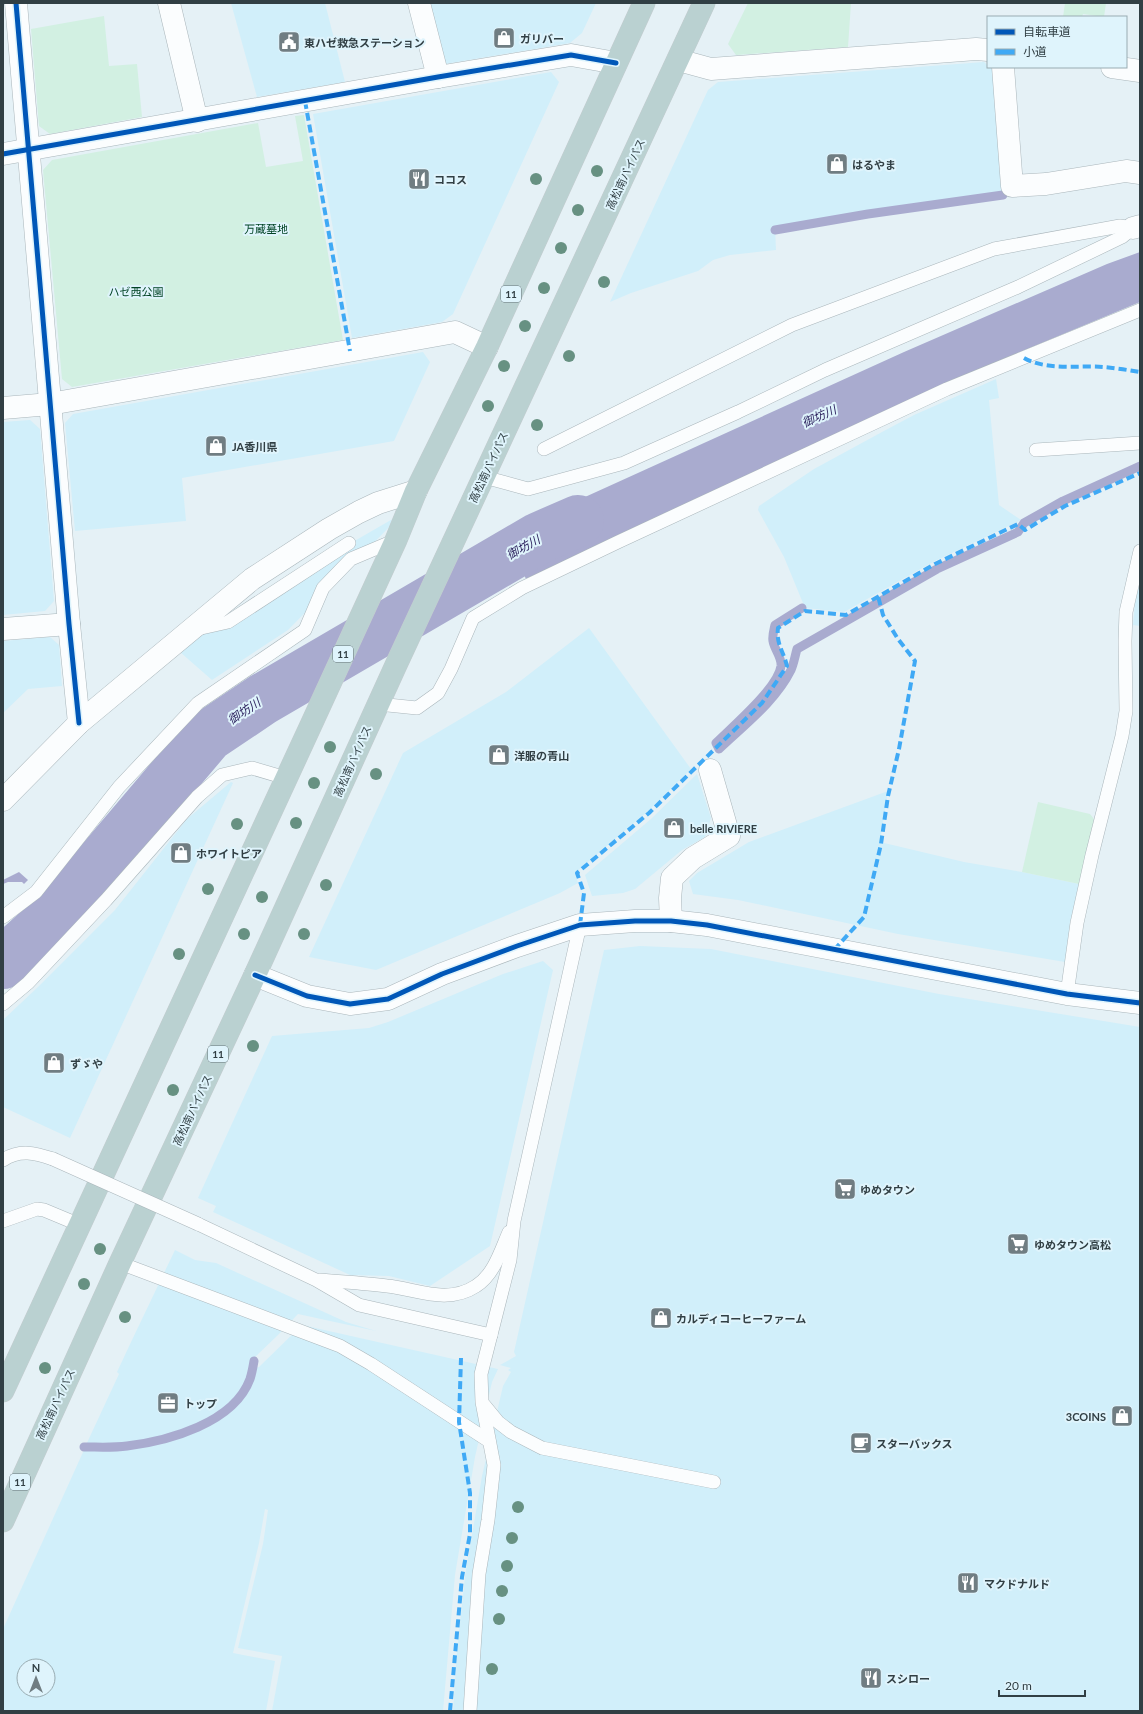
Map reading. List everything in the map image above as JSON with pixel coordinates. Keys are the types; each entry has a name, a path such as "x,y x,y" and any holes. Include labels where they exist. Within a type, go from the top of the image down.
{"highway":[{"name":"11","path":"4,1387 311,725 396,540 416,491 486,347 644,3"},
{"name":"高松南バイパス","path":"3,1520 120,1263 255,975 396,665 704,3"}],"street":[{"path":"16,3 69,624 79,723"},
{"path":"169,3 197,121"},
{"path":"419,3 438,77"},
{"path":"678,60 711,69 976,49 987,50"},
{"path":"3,154 28,151 438,77 571,55 616,63"},
{"path":"1003,68 1012,186 1046,184 1126,171 1140,173"},
{"path":"1119,68 1140,71"},
{"path":"3,408 50,404 455,332 486,347"},
{"path":"3,800 79,723 252,579 329,529 378,503 416,491"},
{"path":"3,629 69,624"},
{"path":"671,921 670,898 672,878 693,858 729,836 710,770"},
{"path":"255,975 307,996 350,1004 388,999 450,971 517,946 580,925 608,922 671,921 707,925 1066,994 1140,1003"}],"lane":[{"path":"544,449 792,325 930,272 994,249 1120,226 1137,227"},
{"path":"484,477 528,489 624,463 738,412 825,370 1018,287 1122,237 1137,227"},
{"path":"378,704 417,708 438,693 451,669 473,618 522,588 947,389 1140,310"},
{"path":"1036,450 1140,443"},
{"path":"3,917 36,892 119,787 198,703 305,630 323,588 351,559 396,540"},
{"path":"188,632 228,622 349,543"},
{"path":"1066,994 1077,923 1092,855 1122,736 1126,711 1124,641 1126,612 1140,551"},
{"path":"3,1004 28,983 106,900 197,797 222,775 252,768 286,778"},
{"path":"470,1711 479,1574 493,1485 494,1465 482,1402 481,1374 510,1260 514,1221 580,925"},
{"path":"3,1160 18,1153 34,1153 54,1159 198,1224 316,1280 359,1305 491,1336"},
{"path":"3,1221 37,1209 44,1210 80,1225"},
{"path":"316,1280 388,1286 428,1295 453,1296 477,1286 490,1272 514,1221"},
{"path":"120,1263 340,1346 371,1364 489,1441"},
{"path":"482,1402 498,1422 511,1432 542,1448 714,1482"}],"shaded area":[{"name":"東ハゼ救急ステーション","path":"231,3 325,3 345,82 257,97"},
{"name":"ガリバー","path":"423,3 596,3 582,33 570,43 439,65"},
{"name":"はるやま","path":"984,62 987,65 987,68 991,68 994,71 1003,193 875,210 775,227 776,250 730,255 713,260 698,271 631,293 610,302 708,90 718,82"},
{"name":"ココス","path":"551,72 559,82 453,314 442,322 352,338 313,114"},
{"name":"JA香川県","path":"423,352 430,362 394,441 182,478 186,521 75,531 65,423 73,414"},
{"path":"996,379 999,398 989,400 999,505 1021,520 933,562 844,612 805,608 784,557 758,510 759,506 814,469 882,432 914,415"},
{"path":"30,420 40,429 54,601 45,611 3,615 3,422"},
{"path":"403,513 288,630 212,680 180,652 223,617"},
{"path":"1140,576 1140,626 1133,625 1136,592"},
{"path":"589,628 691,769 648,811 575,873 578,883 560,893 376,970 309,957 403,753 506,692"},
{"path":"50,637 59,645 62,686 28,689 3,713 3,641"},
{"name":"belle RIVIERE","path":"697,774 711,818 705,837 682,850 635,889 623,893 592,896 585,875 651,819"},
{"name":"ずゞや","path":"231,782 233,783 70,1138 3,1107 3,1020 115,910 187,819"},
{"path":"888,791 880,842 964,862 1079,884 1070,922 1065,962 898,934 738,900 693,894 689,881 697,873 749,842"},
{"name":"ゆめタウン","path":"640,946 711,949 939,994 1140,1027 1140,1711 453,1711 457,1652 465,1576 482,1476 503,1386 511,1372 508,1370 511,1368 500,1365 516,1356 514,1352 604,950"},
{"path":"543,961 553,970 490,1246 430,1286 389,1276 350,1275 213,1212 216,1206 198,1198 272,1036 369,1028 388,1022 503,974"},
{"path":"175,1250 195,1260 216,1263 346,1322 376,1331 298,1314 252,1360 248,1378 226,1408 193,1427 171,1434 126,1444 86,1445 119,1374 117,1372"},
{"path":"302,1325 498,1369 492,1382 475,1457 455,1575 443,1711 272,1711 282,1656 238,1648 263,1544 268,1510 265,1509 259,1543 233,1653 275,1661 266,1711 3,1711 3,1629 84,1450 127,1449 174,1439 214,1422 228,1413 239,1401 253,1380 256,1368 259,1367"}],"green space":[{"path":"748,3 851,3 848,47 736,55 728,44"},
{"path":"1065,3 1106,3 1104,16 1083,14 1082,16 1063,16"},
{"path":"104,16 109,66 137,64 142,117 50,134 39,126 31,29"},
{"name":"ハゼ西公園","path":"304,115 343,340 72,387 62,379 43,170 52,160 258,123 266,167 303,161 295,116"},
{"path":"1038,802 1090,814 1094,819 1079,884 1022,872"}],"water":[{"path":"1140,252 1140,302 970,373 526,579 506,536 574,502 904,352 1107,264"},
{"path":"19,872 28,880 24,884 22,882 8,882 3,884 3,880"}],"waterway":[{"path":"775,230 868,214 1003,195"},
{"path":"802,608 775,625 773,641 781,663 778,675 772,685 753,707 716,743 719,749 768,703 777,692 791,670 797,649 937,569 1018,532 1024,523 1063,501 1140,466"},
{"name":"御坊川","path":"3,963 57,914 208,736 263,699 539,538 578,521"},
{"path":"84,1447 127,1446 161,1440 198,1427 215,1418 230,1407 242,1394 250,1379 254,1361"}],"marked path":[{"path":"305,101 350,351"},
{"path":"1024,358 1043,365 1063,367 1103,367 1140,372"},
{"path":"580,925 584,893 577,873 649,813 762,703 787,666 779,643 778,628 805,611 846,615 935,564 1018,524 1025,530 1065,506 1140,473"},
{"path":"834,950 864,917 881,844 888,796 899,749 915,661 898,639 883,615 878,596"},
{"path":"450,1711 462,1577 470,1534 470,1493 459,1422 461,1358"}],"cycle path":[{"path":"16,3 69,624 79,723"},
{"path":"3,154 571,55 616,63"},
{"path":"255,975 307,996 350,1004 388,999 442,974 517,946 580,925 635,921 671,921 707,925 1067,994 1140,1003"}],"place":[{"name":"ガリバー","path":"504,38"},
{"name":"東ハゼ救急ステーション","path":"289,42"},
{"name":"はるやま","path":"837,164"},
{"name":"ココス","path":"419,179"},
{"name":"JA香川県","path":"216,446"},
{"name":"洋服の青山","path":"499,755"},
{"name":"belle RIVIERE","path":"674,828"},
{"name":"ホワイトピア","path":"181,853"},
{"name":"ずゞや","path":"54,1063"},
{"name":"ゆめタウン","path":"845,1189"},
{"name":"ゆめタウン高松","path":"1018,1244"},
{"name":"カルディコーヒーファーム","path":"661,1318"},
{"name":"トップ","path":"168,1403"},
{"name":"3COINS","path":"1122,1416"},
{"name":"スターバックス","path":"861,1443"},
{"name":"マクドナルド","path":"968,1583"},
{"name":"スシロー","path":"871,1678"}],"park label":[{"name":"万蔵墓地","path":"266,228"}]}
